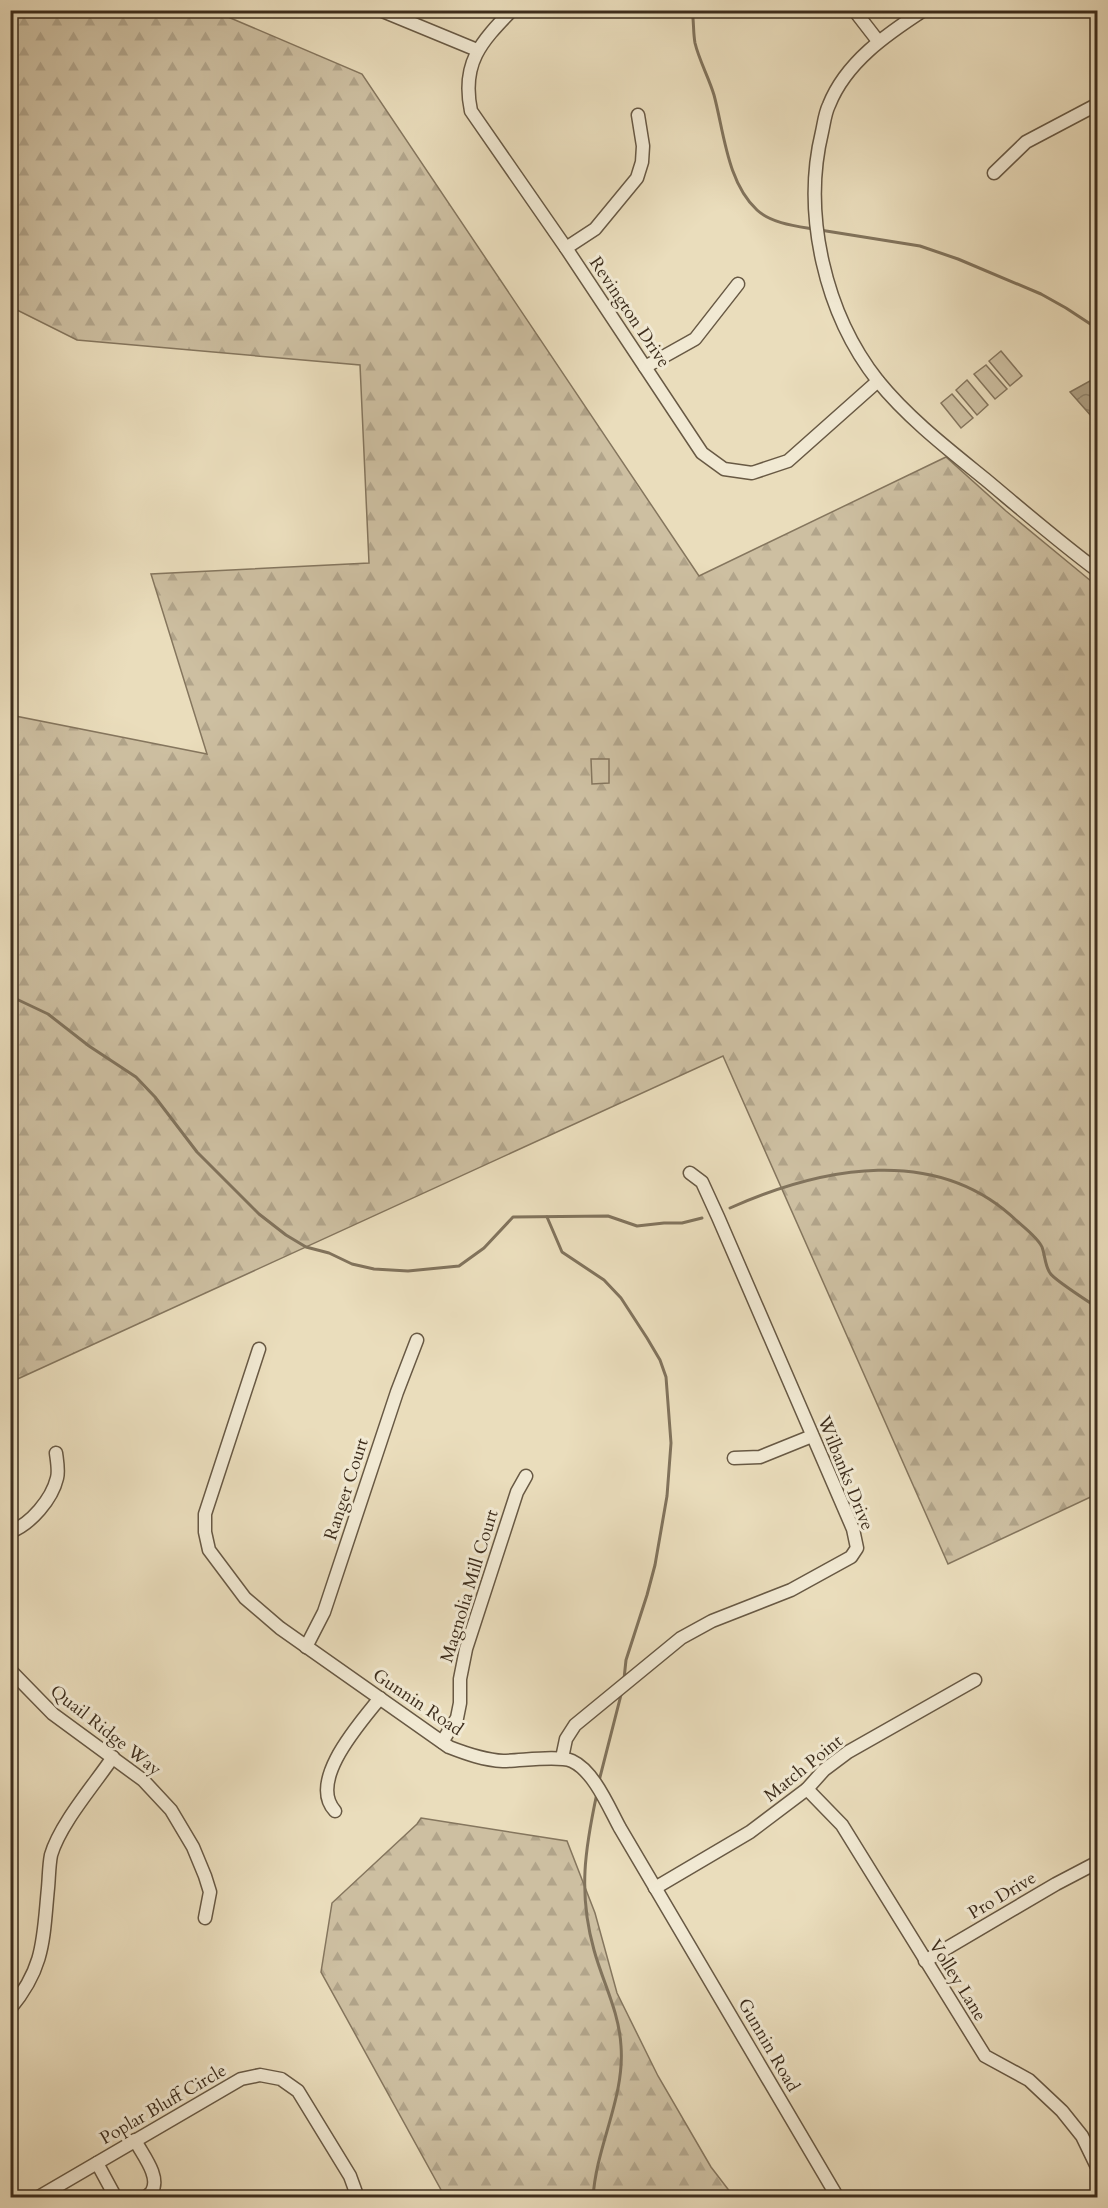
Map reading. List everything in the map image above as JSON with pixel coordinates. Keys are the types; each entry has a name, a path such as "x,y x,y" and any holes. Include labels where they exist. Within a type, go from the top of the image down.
{"street":[{"path":"380,10 477,50"},
{"name":"Revington Drive","path":"512,10 477,50 469,76 468,94 471,111 566,248 702,453 724,469 752,472 788,460 878,381"},
{"path":"854,10 878,41"},
{"path":"924,10 878,41 857,62 829,105 815,168 814,199 820,249 833,299 846,329 878,381 954,454 1056,540 1098,572"},
{"path":"994,173 1026,142 1098,104"},
{"path":"566,248 595,229 637,178 642,162 643,146 638,115"},
{"path":"645,367 695,339 738,284"},
{"name":"Wilbanks Drive","path":"562,1758 566,1739 575,1725 681,1638 712,1621 791,1590 850,1557 857,1548 853,1529 702,1182 690,1173"},
{"name":"Ranger Court","path":"306,1647 324,1612 397,1392 417,1340"},
{"name":"Gunnin Road","path":"259,1349 205,1514 205,1532 209,1550 245,1598 280,1628 449,1747 475,1757 501,1761 562,1758 574,1762 598,1787 837,2198"},
{"path":"734,1458 760,1457 812,1436"},
{"path":"10,1532 18,1529 39,1511 52,1490 58,1476 56,1453"},
{"name":"Magnolia Mill Court","path":"442,1742 457,1718 460,1703 460,1679 466,1649 517,1492 526,1476"},
{"name":"Quail Ridge Way","path":"10,1670 53,1714 143,1780 158,1795 186,1833 200,1862 210,1892 205,1918"},
{"name":"Match Point","path":"655,1888 750,1832 807,1789 824,1770 848,1752 975,1680"},
{"path":"335,1811 330,1806 327,1788 333,1763 347,1740 380,1698"},
{"path":"10,2009 26,1990 41,1952 51,1856 60,1833 113,1757"},
{"name":"Volley Lane","path":"807,1789 842,1825 985,2056 1029,2080 1062,2111 1082,2136 1098,2169"},
{"name":"Pro Drive","path":"925,1961 1098,1862"},
{"name":"Poplar Bluff Circle","path":"37,2198 241,2079 260,2075 281,2079 298,2091 350,2176 358,2198"},
{"path":"135,2140 153,2174 152,2191 145,2198"},
{"path":"97,2163 116,2198"}],"green space":[{"path":"11,11 214,11 362,74 699,576 946,457 1006,511 1097,586 1097,1494 948,1564 723,1056 11,1382 10,715 207,754 151,574 369,563 360,365 77,340 11,307"},
{"path":"1001,351 1022,376 1010,386 989,361"},
{"path":"986,365 1007,389 995,399 974,374"},
{"path":"967,380 988,405 977,415 956,390"},
{"path":"952,394 973,418 961,428 941,403"},
{"path":"591,759 609,759 609,783 592,784"},
{"path":"421,1818 567,1841 595,1913 617,1993 658,2076 711,2167 734,2197 445,2197 321,1972 332,1903"}],"water":[{"path":"1097,377 1097,424 1095,425 1092,417 1070,392"}],"waterway":[{"path":"692,10 695,43 714,95 728,156 739,185 747,199 769,218 813,229"},
{"path":"820,230 920,246 958,259 1041,294 1098,329"},
{"path":"10,996 48,1014 89,1046 136,1077 155,1097 197,1152 259,1214 306,1247 329,1253 352,1264 374,1269 408,1271 459,1266 484,1248 513,1217 608,1216 637,1226 682,1223 702,1218"},
{"path":"730,1208 802,1182 840,1174 878,1170 915,1172 951,1181 985,1197 1024,1227 1040,1244 1050,1273 1098,1308"},
{"path":"547,1217 562,1252 604,1280 621,1298 660,1360 666,1377 671,1443 667,1496 655,1565 626,1660 624,1679"},
{"path":"599,1781 622,1691"},
{"path":"593,2198 595,2179 615,2103 621,2065 620,2033 594,1950 586,1909 585,1871 589,1833 597,1793"}]}
